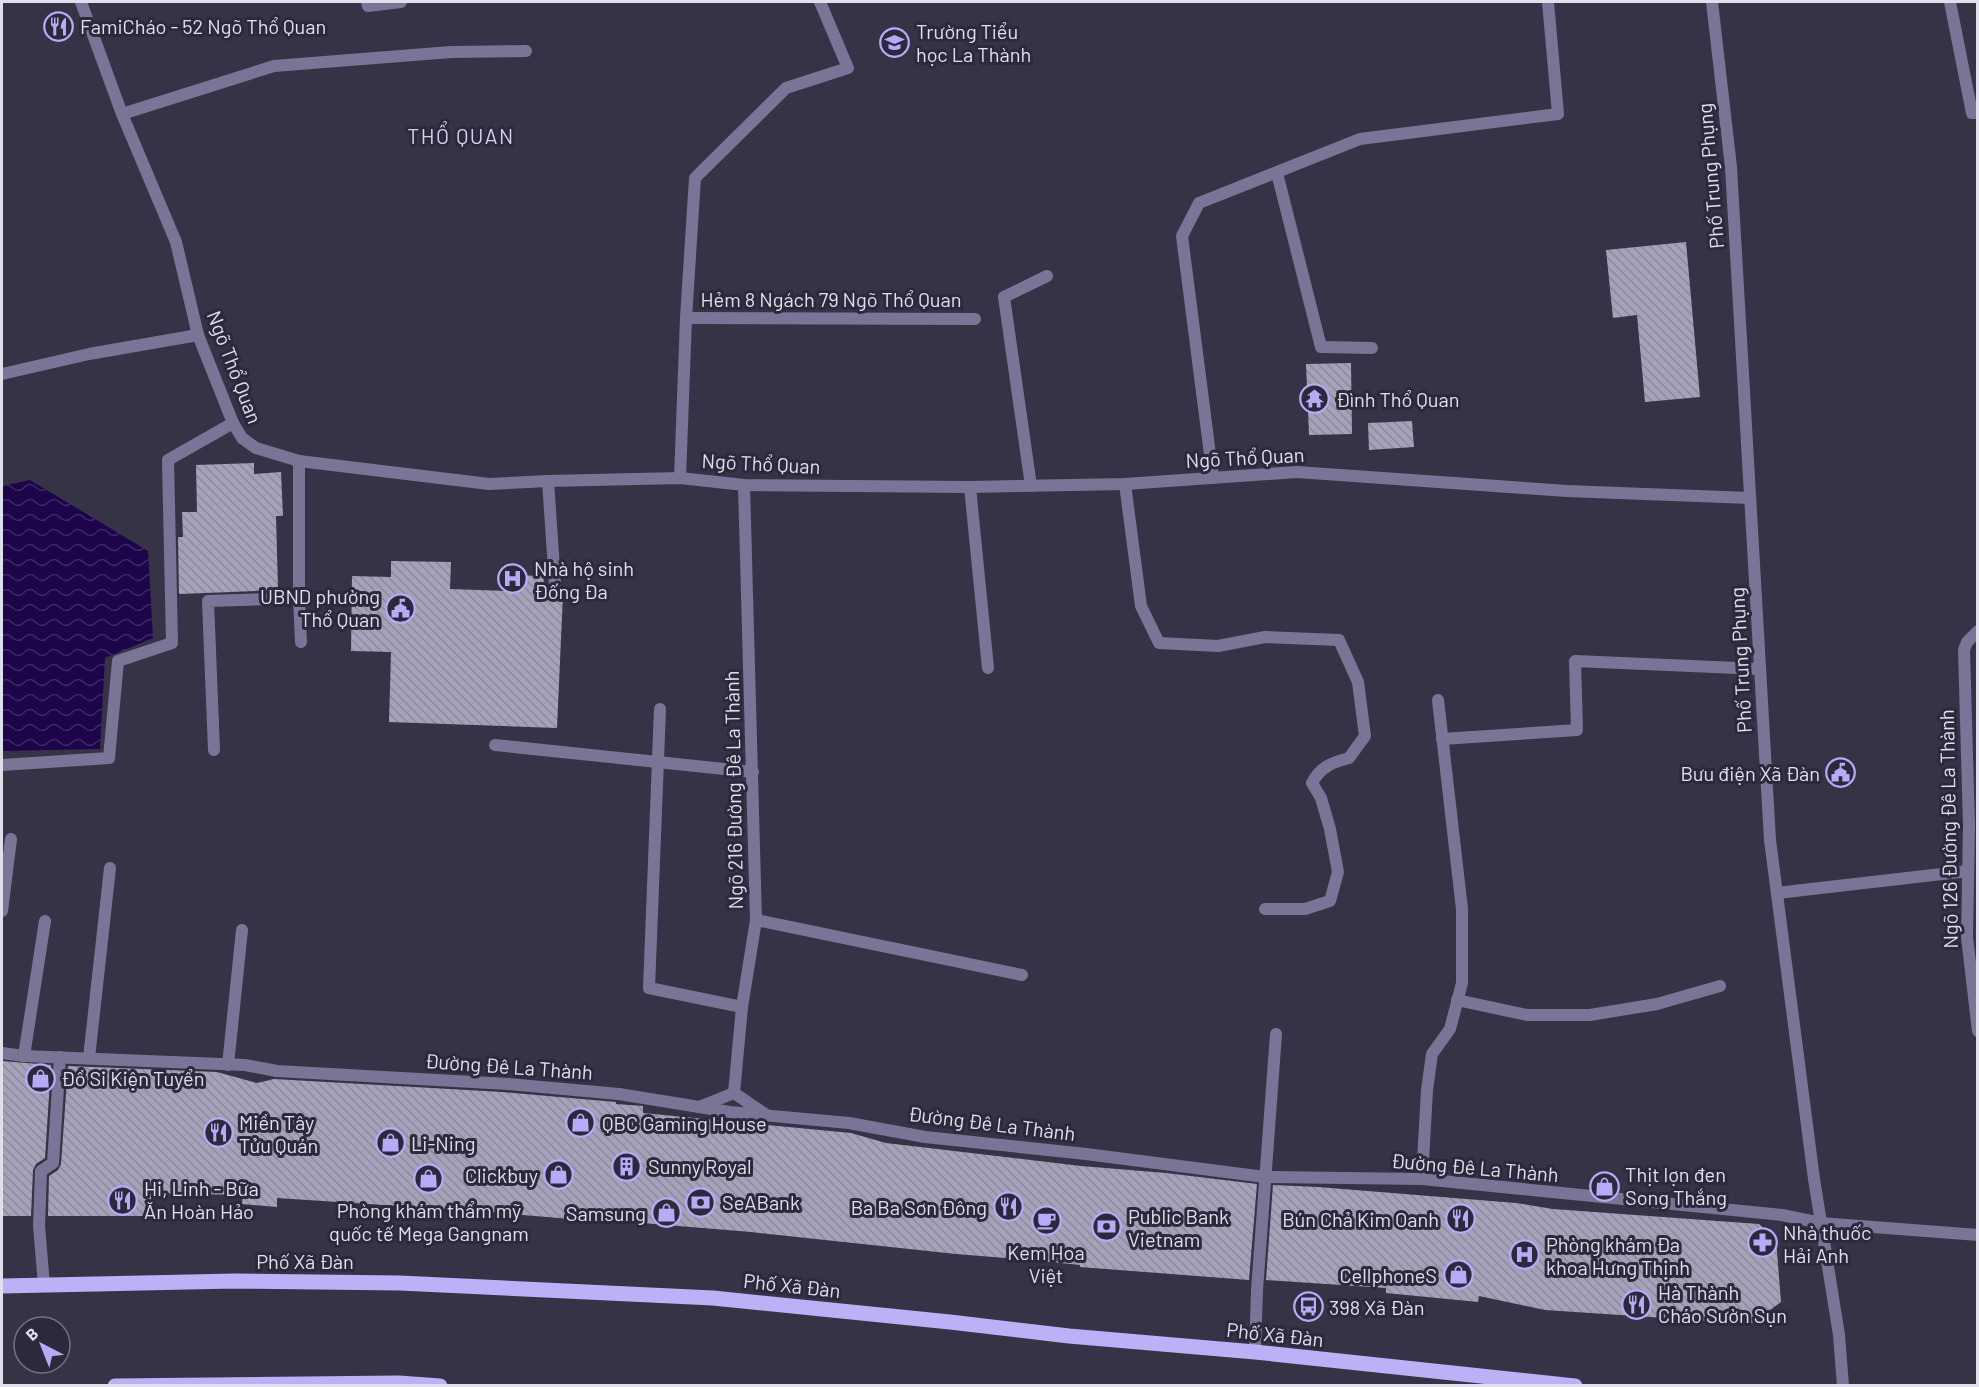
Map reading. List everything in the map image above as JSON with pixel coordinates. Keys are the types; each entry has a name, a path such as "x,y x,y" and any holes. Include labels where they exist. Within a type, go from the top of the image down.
{"main road":[{"name":"Phố Xã Đàn","path":"2,1286 235,1281 400,1283 713,1298 1575,1386"},
{"path":"115,1386 399,1383 440,1386"}],"street":[{"name":"Ngõ Thổ Quan","path":"81,2 122,114 176,242 198,335 233,423 242,438 256,448 299,461 489,484 680,478 744,485 970,487 1125,484 1297,472 1567,491 1750,498"},
{"path":"367,2 368,6 401,2"},
{"path":"680,478 686,318 695,178 786,88 848,68 819,2"},
{"path":"1213,478 1182,236 1199,203 1360,139 1558,114 1548,2"},
{"name":"Phố Trung Phụng","path":"1712,2 1731,167 1770,840 1821,1223 1839,1335 1843,1386"},
{"path":"1950,2 1972,113 1977,114"},
{"path":"122,114 274,66 451,52 526,51"},
{"path":"1277,173 1321,347 1372,348"},
{"path":"1031,486 1004,297 1047,276"},
{"name":"Hẻm 8 Ngách 79 Ngõ Thổ Quan","path":"686,318 975,319"},
{"path":"2,374 89,354 198,335"},
{"path":"2,765 109,758 118,661 172,643 168,460 233,423"},
{"path":"299,461 301,642"},
{"path":"548,481 555,584"},
{"path":"1125,484 1141,606 1159,643 1218,646 1265,637 1339,640 1358,682 1365,736 1349,758 1333,762 1317,773 1312,783 1321,798 1338,872 1330,901 1305,909 1264,909"},
{"name":"Ngõ 216 Đường Đê La Thành","path":"734,1093 742,1007 756,920 744,485"},
{"path":"970,487 988,668"},
{"path":"214,750 208,601 299,598"},
{"name":"Ngõ 126 Đường Đê La Thành","path":"1977,631 1966,642 1964,650 1969,825 1967,937 1977,1031"},
{"path":"1442,739 1577,730 1575,661 1760,669"},
{"path":"1422,1179 1427,1090 1432,1054 1450,1029 1462,983 1462,909 1438,700"},
{"path":"660,709 649,988 742,1007"},
{"path":"495,745 753,772"},
{"path":"2,911 10,839"},
{"path":"89,1058 110,868"},
{"path":"1777,893 1968,871"},
{"path":"756,920 1022,975"},
{"path":"24,1056 45,921"},
{"path":"228,1065 242,930"},
{"path":"1457,1000 1527,1015 1590,1015 1658,1004 1720,986"},
{"path":"1255,1352 1257,1290 1276,1034"},
{"name":"Đường Đê La Thành","path":"2,1053 24,1056 245,1065 277,1071 508,1084 619,1094 698,1108 849,1124 925,1137 1086,1154 1265,1177 1422,1179 1782,1215 1821,1223 1974,1233"},
{"path":"44,1285 39,1226 40,1171 53,1162 60,1057"},
{"path":"698,1108 734,1093 766,1115"}],"water":[{"path":"30,480 148,551 153,638 105,658 100,749 2,751 2,486"}],"building":[{"path":"1686,242 1700,397 1645,402 1637,315 1613,318 1606,250"},
{"name":"Đình Thổ Quan","path":"1351,363 1352,434 1309,435 1306,364"},
{"path":"1412,421 1414,447 1369,450 1368,423"},
{"path":"254,463 254,474 281,472 283,516 276,516 278,590 179,594 178,537 183,537 182,512 197,512 196,465"},
{"path":"391,561 451,562 450,589 508,591 509,575 544,576 543,594 563,594 557,728 389,722 391,652 351,651 352,576 391,577"},
{"path":"2,1061 51,1065 45,1158 36,1164 33,1170 31,1216 2,1216"},
{"path":"68,1066 217,1072 257,1083 274,1079 502,1092 616,1102 616,1104 643,1106 643,1113 851,1133 886,1143 1257,1184 1249,1280 1080,1267 1080,1265 751,1232 606,1220 606,1222 277,1198 277,1207 242,1204 243,1195 151,1193 151,1216 48,1216 49,1176 58,1170 61,1164"},
{"path":"1273,1185 1759,1224 1776,1239 1781,1302 1752,1323 1725,1322 1545,1310 1479,1296 1478,1302 1386,1293 1386,1288 1266,1280"}],"place":[{"name":"FamiCháo - 52 Ngõ Thổ Quan","path":"59,26"},
{"name":"Trường Tiểu học La Thành","path":"895,42"},
{"name":"Đình Thổ Quan","path":"1315,399"},
{"name":"Nhà hộ sinh Đống Đa","path":"513,579"},
{"name":"UBND phường Thổ Quan","path":"401,608"},
{"name":"Bưu điện Xã Đàn","path":"1841,773"},
{"name":"Đồ Si Kiện Tuyển","path":"40,1078"},
{"name":"QBC Gaming House","path":"581,1123"},
{"name":"Miền Tây Tửu Quán","path":"218,1133"},
{"name":"Li-Ning","path":"390,1143"},
{"name":"Sunny Royal","path":"627,1166"},
{"name":"Clickbuy","path":"559,1175"},
{"name":"Phòng khám thẩm mỹ quốc tế Mega Gangnam","path":"429,1179"},
{"name":"Thịt lợn đen Song Thắng","path":"1604,1186"},
{"name":"Hi, Linh - Bữa Ăn Hoàn Hảo","path":"123,1200"},
{"name":"SeABank","path":"701,1202"},
{"name":"Ba Ba Sơn Đông","path":"1008,1207"},
{"name":"Samsung","path":"667,1213"},
{"name":"Bún Chả Kim Oanh","path":"1460,1219"},
{"name":"Kem Hoa Việt","path":"1046,1221"},
{"name":"Public Bank Vietnam","path":"1107,1227"},
{"name":"Nhà thuốc Hải Anh","path":"1762,1243"},
{"name":"Phòng khám Đa khoa Hưng Thịnh","path":"1525,1255"},
{"name":"CellphoneS","path":"1458,1275"},
{"name":"Hà Thành Cháo Sườn Sụn","path":"1637,1304"},
{"name":"398 Xã Đàn","path":"1308,1307"}],"district":[{"name":"THỔ QUAN","path":"461,135"}]}
